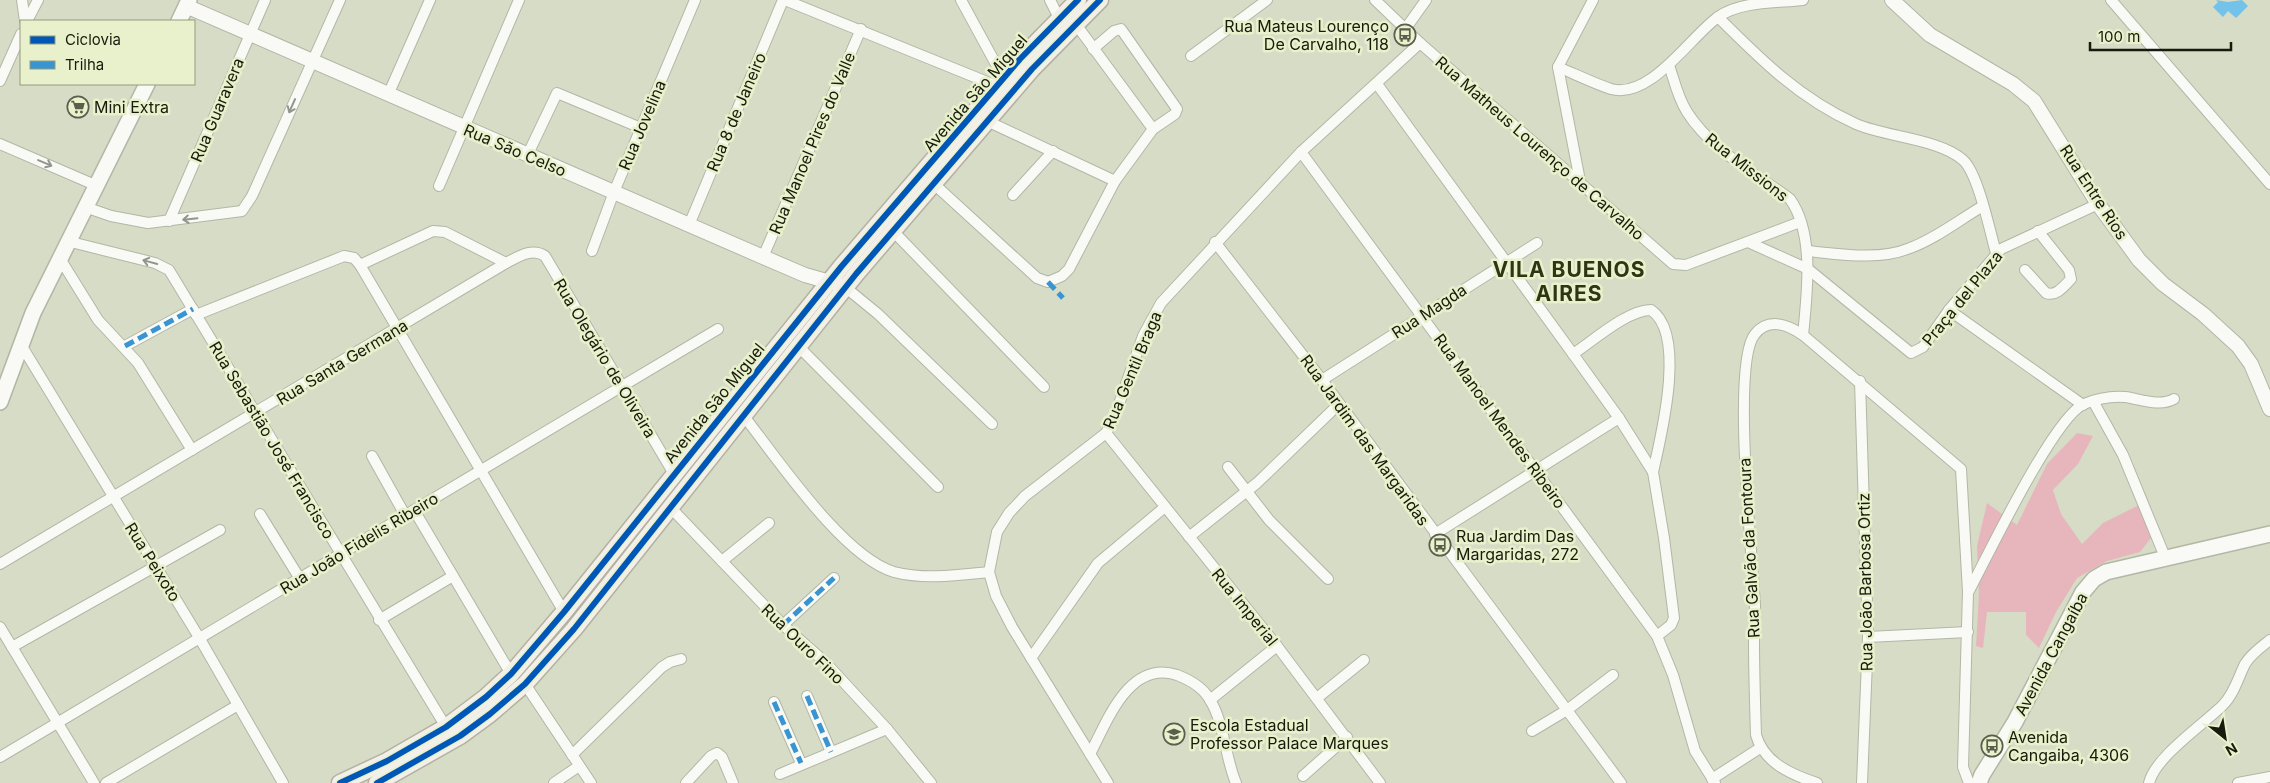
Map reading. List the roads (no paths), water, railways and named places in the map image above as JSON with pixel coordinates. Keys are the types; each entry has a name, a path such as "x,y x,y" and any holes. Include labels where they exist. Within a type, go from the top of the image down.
{"main road":[{"name":"Avenida São Miguel","path":"340,783 387,761 446,727 486,697 511,674 564,612 829,280 1000,83 1059,18 1078,0"},
{"name":"Avenida São Miguel","path":"377,783 460,736 526,684 574,629 845,287 1032,69 1075,23 1100,0"},
{"path":"180,20 188,3"},
{"path":"1,397 20,343 59,257 146,85"},
{"name":"Avenida Cangaíba","path":"1977,780 2015,722 2083,592 2094,580 2106,572 2270,534"}],"street":[{"path":"22,0 26,20"},
{"path":"27,20 38,0"},
{"name":"Rua Guaravera","path":"169,221 265,0"},
{"path":"85,207 144,223 238,213 245,209 340,0"},
{"path":"388,95 430,0"},
{"path":"439,186 519,0"},
{"name":"Rua Jovelina","path":"592,251 614,192 696,0"},
{"path":"784,0 1000,83"},
{"name":"Rua 8 de Janeiro","path":"689,225 784,0"},
{"path":"961,0 1000,83"},
{"path":"1050,0 1059,18"},
{"path":"1191,56 1267,0"},
{"name":"Rua Matheus Lourenço de Carvalho","path":"1376,0 1420,43 1673,264 1686,265 1800,222"},
{"path":"1406,28 1426,0"},
{"path":"1580,181 1558,67 1593,0"},
{"path":"1558,67 1612,89 1621,90 1646,82 1669,65 1718,17 1730,11 1803,0"},
{"name":"Rua Entre Rios","path":"1892,0 1930,34 2013,84 2034,102 2098,204 2151,274 2203,314 2238,346 2251,364 2270,409"},
{"path":"2111,0 2270,184"},
{"name":"Rua São Celso","path":"188,3 249,35 527,156 805,275 829,280 845,287"},
{"path":"1718,17 1776,74 1816,103 1856,124 1939,148 1964,161 1974,177 1996,253"},
{"path":"1075,23 1154,129"},
{"name":"Rua Manoel Pires do Valle","path":"763,257 861,29"},
{"path":"934,184 1043,281 1048,282 1062,276 1068,270 1115,181 1154,129 1175,114 1177,107 1121,29 1114,31 1094,49"},
{"path":"0,81 20,36"},
{"name":"Rua Gentil Braga","path":"1108,783 1031,658 996,596 989,572 997,532 1009,513 1025,496 1106,433 1114,418 1151,318 1161,303 1301,152 1420,43"},
{"name":"Rua Missions","path":"1669,65 1686,110 1694,122 1723,151 1790,199 1800,222 1807,251 1808,269 1803,335"},
{"path":"1377,84 1573,354 1618,418 1652,472 1664,538 1674,618 1670,625 1657,636"},
{"path":"527,156 557,93 641,128"},
{"path":"987,121 1115,181"},
{"path":"0,144 96,185"},
{"path":"1013,195 1053,151"},
{"name":"Rua Manoel Mendes Ribeiro","path":"1301,152 1657,636 1674,675 1696,750 1714,781"},
{"name":"Praça del Plaza","path":"1808,269 1908,352 1916,352 1923,347 1949,310 1996,253 2006,245 2098,204"},
{"path":"1807,251 1873,255 1895,252 1910,248 1983,206"},
{"name":"Praça del Plaza","path":"2025,270 2050,295 2071,279 2069,270 2038,230"},
{"path":"360,265 433,231 445,232 506,263"},
{"path":"893,231 1044,387"},
{"name":"Rua Sebastião José Francisco","path":"67,241 166,268 195,312 379,620 446,727"},
{"name":"Rua Jardim das Margaridas","path":"1216,242 1322,380 1619,782"},
{"path":"1748,242 1808,269"},
{"name":"Rua Magda","path":"1322,380 1537,243"},
{"name":"Rua Santa Germana","path":"0,564 506,263 529,252"},
{"name":"Rua Olegário de Oliveira","path":"529,252 538,252 545,256 674,474"},
{"path":"125,346 195,312 344,256 354,258 398,328 564,612"},
{"path":"59,257 98,320 125,346 146,375 192,450"},
{"path":"845,287 878,314 992,424"},
{"path":"1573,354 1624,319 1642,310 1650,310 1661,320 1667,342 1669,392 1652,472"},
{"path":"1949,310 2083,404"},
{"name":"Rua Galvão da Fontoura","path":"1760,748 1756,736 1755,609 1745,475 1748,356 1750,344 1755,334 1762,328 1772,324 1783,324 1803,335"},
{"name":"Rua João Fidelis Ribeiro","path":"0,757 718,329"},
{"path":"1803,335 1860,381 1961,468 1968,592 1963,767 1977,780"},
{"name":"Rua Peixoto","path":"20,343 200,639 283,783"},
{"path":"798,346 938,487"},
{"name":"Rua João Barbosa Ortiz","path":"1860,381 1868,637 1862,783"},
{"path":"1968,592 2048,445 2083,404 2108,397 2160,402 2174,399"},
{"path":"2093,401 2123,455 2165,558"},
{"path":"1189,538 1247,492 1339,404"},
{"path":"743,415 837,531 866,557 882,567 896,572 915,575 989,572"},
{"path":"1435,534 1618,418"},
{"name":"Rua Imperial","path":"1106,433 1318,698 1380,783"},
{"path":"372,456 453,576 511,674"},
{"path":"1228,468 1279,531 1328,579"},
{"path":"1031,658 1098,563 1165,507"},
{"name":"Rua Ouro Fino","path":"671,508 783,625 825,662 887,729 931,783"},
{"path":"260,514 300,579"},
{"path":"722,561 769,523"},
{"path":"12,647 220,530"},
{"path":"379,620 453,576"},
{"path":"783,625 834,578"},
{"path":"0,627 94,783"},
{"path":"1868,637 1968,632"},
{"path":"2149,783 2159,765 2191,732 2223,705 2231,695 2246,662 2270,640"},
{"path":"1210,700 1277,646"},
{"path":"572,755 662,667 670,662 681,659"},
{"path":"1318,698 1364,660"},
{"path":"1090,754 1119,699 1129,687 1141,679 1157,673 1170,673 1188,679 1210,700 1236,783"},
{"path":"1532,732 1566,710 1613,675"},
{"path":"526,684 591,783"},
{"path":"807,696 830,752"},
{"path":"774,702 801,764"},
{"path":"106,783 238,705"},
{"path":"780,774 887,729"},
{"path":"1303,776 1347,737"},
{"path":"1714,781 1760,748 1778,766 1817,783"},
{"path":"686,783 711,756 718,754 722,757 733,783"},
{"path":"554,783 579,766"},
{"path":"1963,767 1973,774 1977,780"},
{"path":"2238,783 2270,777"}],"water":[{"path":"2216,0 2228,2 2242,0 2248,6 2236,18 2228,11 2223,17 2213,7 2218,2"}],"place":[{"name":"Rua Mateus Lourenço De Carvalho, 118","path":"1405,35"},
{"name":"Mini Extra","path":"78,107"},
{"name":"Rua Jardim Das Margaridas, 272","path":"1440,545"},
{"name":"Escola Estadual Professor Palace Marques","path":"1174,734"},
{"name":"Avenida Cangaiba, 4306","path":"1992,746"}],"district":[{"name":"VILA BUENOS AIRES","path":"1569,281"}]}
